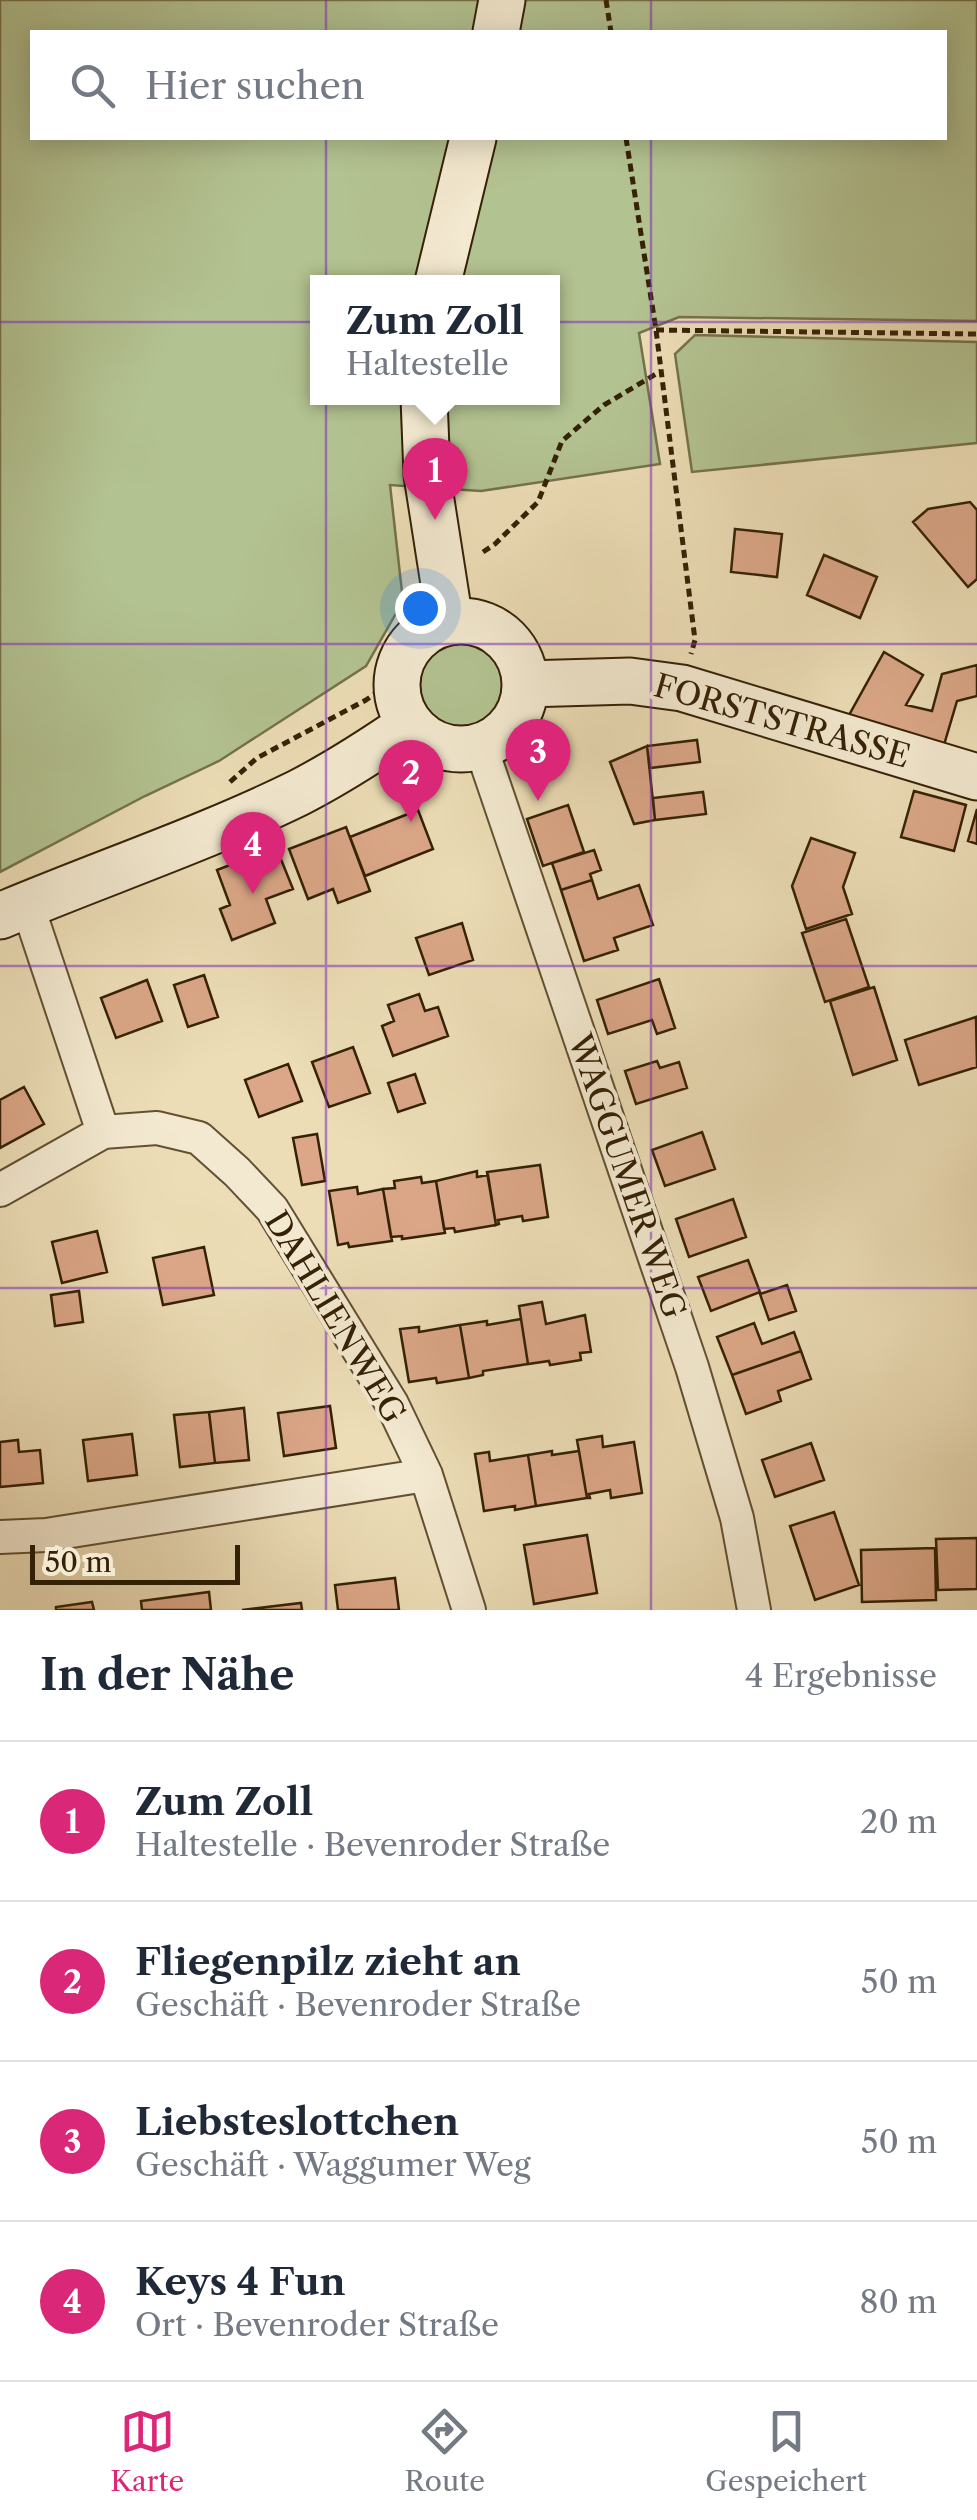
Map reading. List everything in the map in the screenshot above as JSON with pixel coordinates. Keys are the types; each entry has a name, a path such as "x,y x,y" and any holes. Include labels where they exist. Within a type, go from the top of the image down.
{"main road":[{"path":"496,30 502,0"},
{"path":"440,275 473,140"},
{"path":"424,405 427,475 450,622"},
{"path":"450,622 476,622 501,635 518,657 525,684 518,716 508,729 481,746 462,750 442,747 424,738 409,725 397,695 381,690 418,637 450,622"},
{"name":"FORSTSTRASSE","path":"525,684 630,680 682,688 977,777"},
{"path":"14,910 297,793 409,725"}],"street":[{"name":"WAGGUMER WEG","path":"481,746 692,1367 737,1518 754,1610"},
{"path":"0,1190 103,1132 14,910"},
{"name":"DAHLIENWEG","path":"103,1132 157,1128 198,1138 272,1209 392,1404 426,1474 469,1610"},
{"path":"0,1537 46,1536 426,1474"}],"path":[{"path":"606,0 611,30"},
{"path":"626,140 656,330 694,640 682,688"},
{"path":"656,330 977,334"},
{"path":"483,552 538,502 562,441 604,406 661,371"},
{"path":"226,786 257,758 381,690"},
{"path":"305,732 310,740"}],"green space":[{"path":"0,0 977,0 977,321 679,317 639,333 660,464 481,491 390,485 403,601 366,666 219,761 0,872"},
{"path":"695,335 977,342 977,443 692,472 675,354"},
{"path":"462,640 494,653 507,685 494,717 462,730 430,717 417,685 430,653"}],"building":[{"path":"970,502 977,510 977,579 968,587 913,522 928,509"},
{"path":"735,529 782,534 777,577 731,572"},
{"path":"824,555 877,577 860,618 807,595"},
{"path":"884,652 923,675 906,705 932,711 942,674 977,665 977,696 957,701 941,755 843,726"},
{"path":"697,740 700,762 650,768 647,746"},
{"path":"647,746 655,820 634,824 610,762"},
{"path":"914,791 966,805 954,851 901,837"},
{"path":"703,792 706,814 655,820 653,798"},
{"path":"568,805 584,852 543,866 527,819"},
{"path":"977,809 977,844 968,841"},
{"path":"418,810 433,849 365,876 350,837"},
{"path":"346,827 370,891 338,903 333,889 308,899 289,849"},
{"path":"811,838 855,853 843,887 852,914 806,929 792,886"},
{"path":"276,847 293,889 266,899 275,923 232,940 220,909 230,905 217,870"},
{"path":"594,850 601,870 590,874 592,880 561,890 552,863"},
{"path":"592,880 598,899 639,885 653,925 614,938 618,950 584,961 561,890"},
{"path":"846,919 869,987 825,1002 802,933"},
{"path":"462,923 473,960 429,975 416,938"},
{"path":"204,975 218,1017 188,1027 174,985"},
{"path":"659,979 675,1028 657,1034 652,1020 608,1034 597,1000"},
{"path":"147,980 162,1021 116,1038 101,998"},
{"path":"874,987 897,1060 853,1075 830,1001"},
{"path":"419,994 425,1011 438,1007 448,1036 393,1056 382,1026 394,1021 388,1005"},
{"path":"976,1017 977,1067 919,1085 905,1040"},
{"path":"353,1047 370,1093 329,1107 312,1062"},
{"path":"657,1061 660,1068 679,1062 687,1088 636,1104 625,1071"},
{"path":"288,1064 302,1101 259,1117 245,1080"},
{"path":"415,1074 425,1103 398,1112 388,1083"},
{"path":"24,1087 44,1124 0,1148 0,1100"},
{"path":"702,1132 715,1169 665,1186 652,1150"},
{"path":"317,1134 325,1181 302,1185 293,1138"},
{"path":"540,1165 548,1217 523,1221 522,1216 498,1220 496,1225 487,1172"},
{"path":"477,1171 477,1177 488,1175 496,1225 455,1232 454,1228 444,1229 436,1181"},
{"path":"421,1177 422,1183 436,1181 445,1233 391,1237 383,1189 395,1188 394,1181"},
{"path":"357,1187 358,1194 383,1189 392,1241 338,1245 329,1191"},
{"path":"733,1199 746,1237 689,1257 676,1219"},
{"path":"97,1231 107,1272 62,1283 52,1242"},
{"path":"204,1247 214,1295 163,1305 153,1258"},
{"path":"748,1260 760,1292 711,1311 698,1277"},
{"path":"787,1285 796,1311 769,1320 760,1294"},
{"path":"79,1291 83,1322 55,1326 51,1295"},
{"path":"542,1302 546,1324 585,1315 591,1352 580,1353 581,1360 528,1364 519,1306"},
{"path":"521,1319 528,1364 483,1371 483,1375 469,1378 460,1325"},
{"path":"754,1323 762,1344 794,1332 801,1351 732,1375 717,1337"},
{"path":"460,1325 469,1378 409,1382 400,1329 419,1327 419,1332"},
{"path":"801,1351 811,1379 778,1391 781,1401 746,1414 732,1375"},
{"path":"330,1406 336,1448 284,1456 278,1413"},
{"path":"244,1408 249,1460 215,1463 209,1412"},
{"path":"209,1412 215,1463 180,1467 174,1415"},
{"path":"132,1434 137,1475 88,1481 83,1440"},
{"path":"602,1436 603,1447 634,1442 642,1493 611,1498 610,1490 589,1494 587,1498 577,1440"},
{"path":"18,1440 19,1452 40,1450 43,1483 0,1487 0,1442"},
{"path":"811,1443 824,1480 775,1497 762,1460"},
{"path":"552,1451 552,1455 579,1451 587,1498 536,1506 528,1455"},
{"path":"489,1452 490,1461 528,1455 536,1506 484,1511 475,1454"},
{"path":"834,1512 859,1585 815,1600 790,1526"},
{"path":"587,1535 597,1593 534,1604 524,1545"},
{"path":"977,1538 977,1589 938,1590 936,1539"},
{"path":"935,1548 936,1600 862,1602 861,1550"},
{"path":"395,1578 399,1610 338,1610 335,1585"},
{"path":"209,1592 211,1610 142,1610 141,1601"},
{"path":"92,1602 94,1610 56,1610 56,1607"},
{"path":"301,1603 302,1610 242,1610"}],"place":[{"name":"Zum Zoll","path":"435,520"},
{"name":"Liebsteslottchen","path":"538,801"},
{"name":"Fliegenpilz zieht an","path":"411,822"},
{"name":"Keys 4 Fun","path":"253,894"}]}
